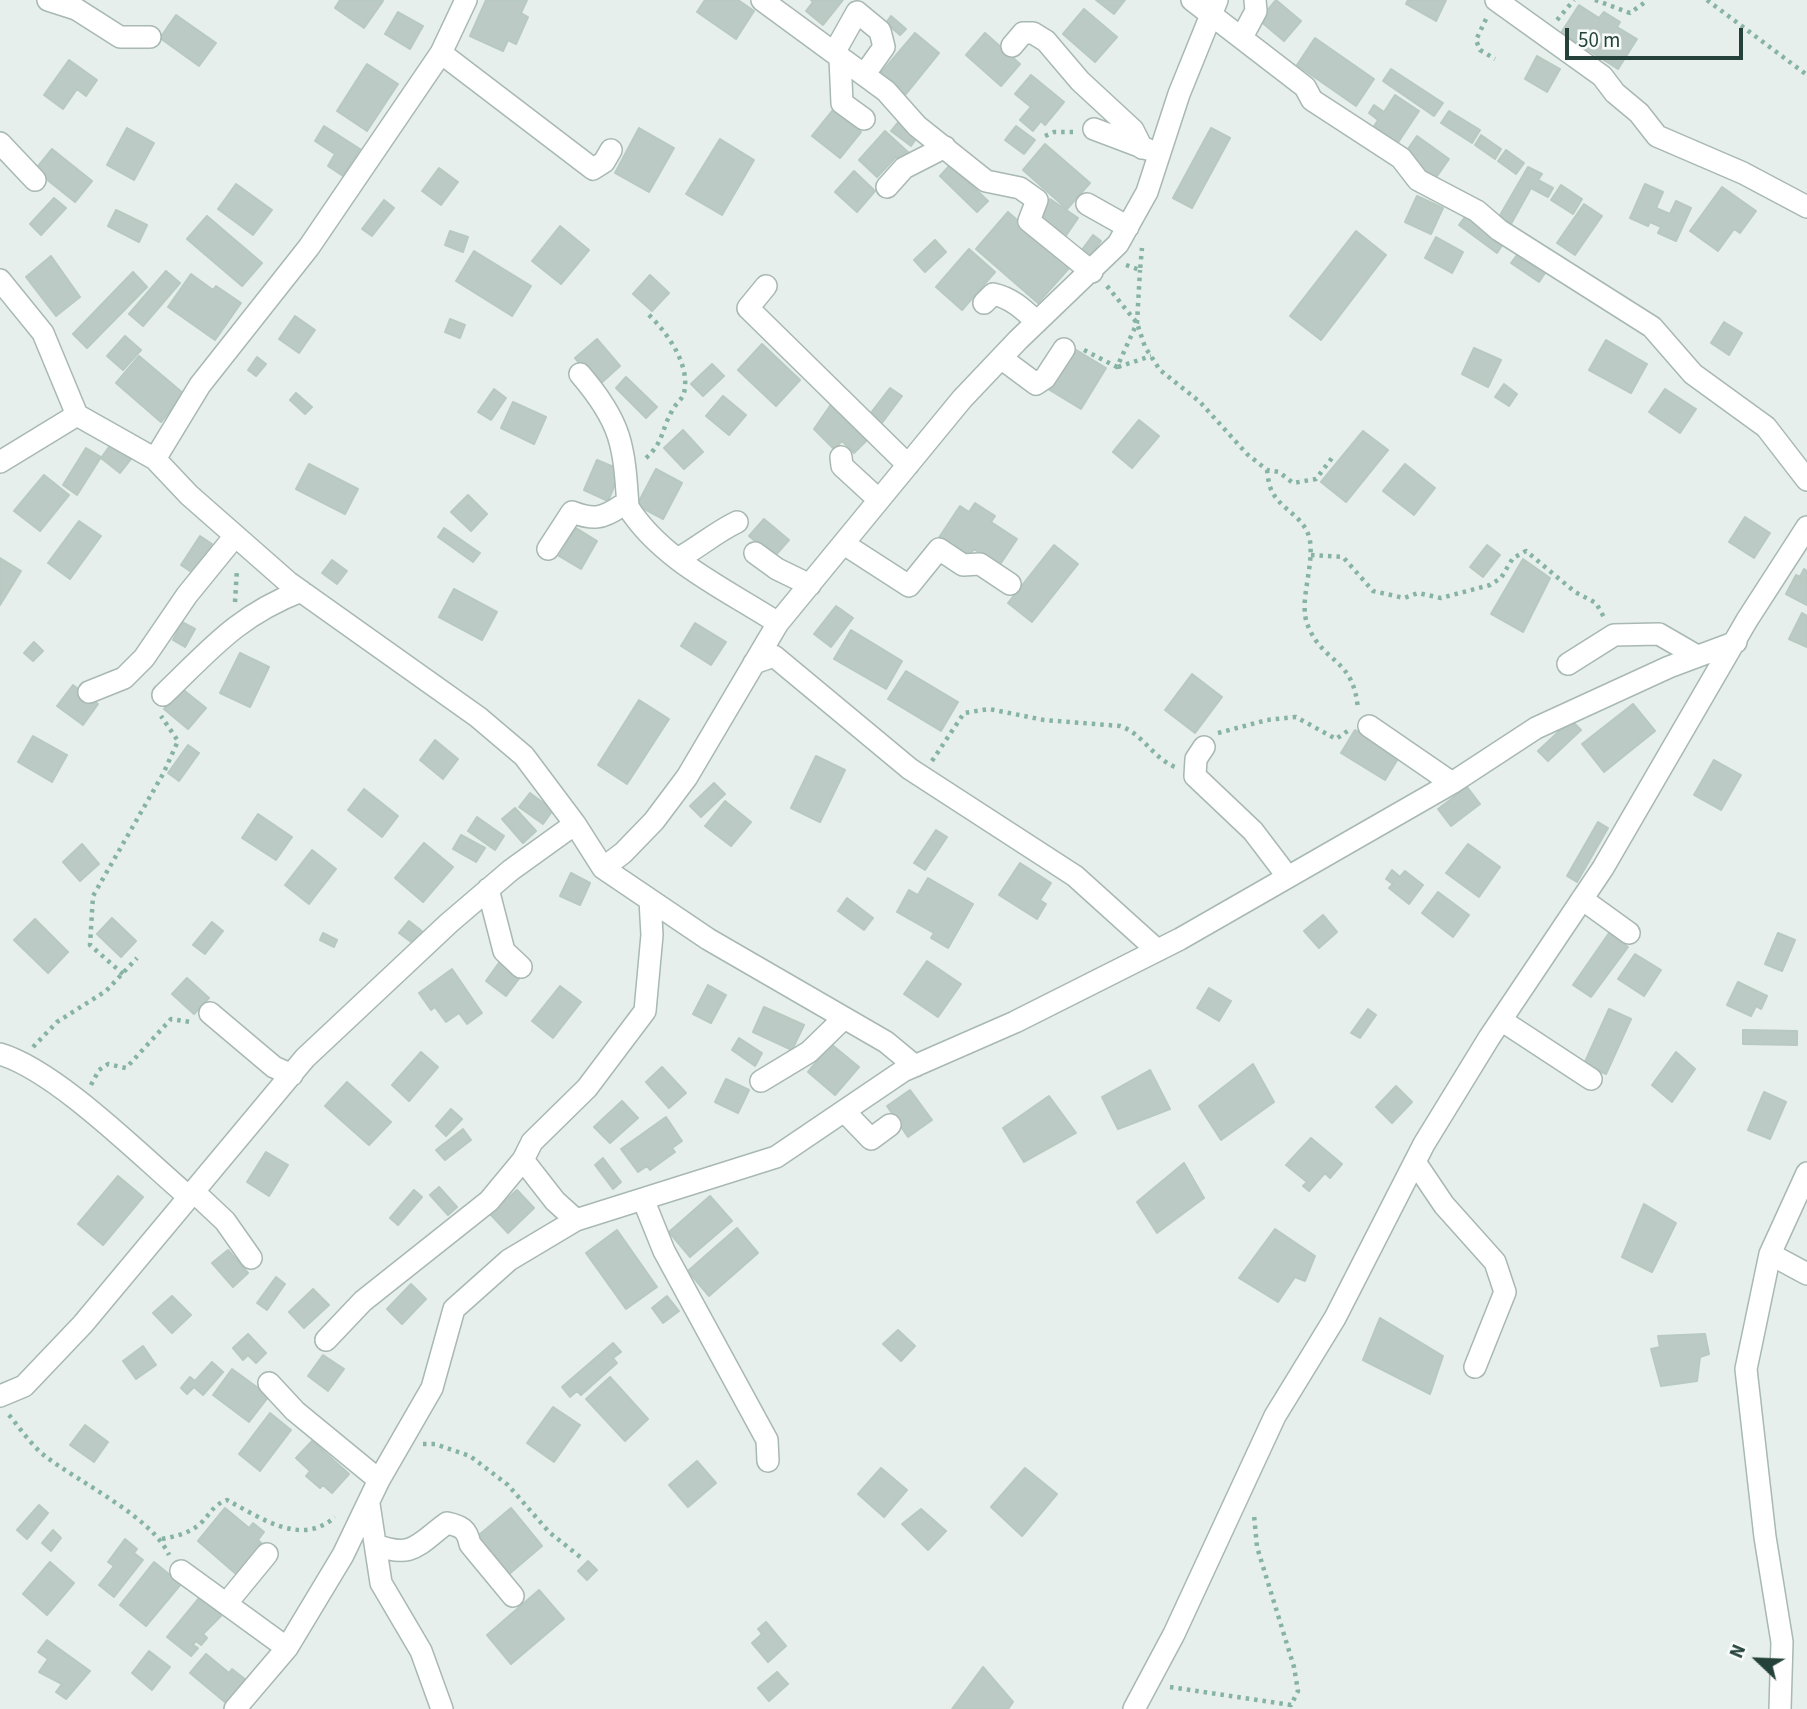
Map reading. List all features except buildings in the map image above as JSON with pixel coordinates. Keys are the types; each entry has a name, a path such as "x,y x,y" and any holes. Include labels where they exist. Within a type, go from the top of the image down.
{"street":[{"path":"48,0 76,9 120,37 150,37"},
{"path":"155,459 200,385 309,247 441,53 466,0"},
{"path":"762,0 886,91 917,126 986,181 1020,188 1037,200 1029,221 1091,272"},
{"path":"1192,0 1214,6 1242,37 1305,88 1312,100 1401,158 1418,180 1477,211 1499,230 1652,327 1693,373 1766,427 1807,480"},
{"path":"1242,37 1256,10 1255,0"},
{"path":"1497,1 1602,76 1615,93 1640,113 1657,136 1743,173 1807,207"},
{"path":"603,868 623,853 654,821 687,777 778,623 879,500 1001,358 1118,244 1147,192 1151,150 1179,94 1214,6"},
{"path":"864,75 884,47 880,32 857,12 837,56 842,103 864,119"},
{"path":"1012,46 1023,33 1033,33 1046,41 1080,81 1151,150"},
{"path":"441,53 593,169 604,162 611,150"},
{"path":"1094,130 1151,150"},
{"path":"0,143 35,180"},
{"path":"887,187 904,168 945,147"},
{"path":"1087,204 1128,226"},
{"path":"0,280 43,333 77,415 155,459 232,540 478,717 524,756 575,824 603,868 708,939 886,1042 915,1066"},
{"path":"766,286 748,308 908,465"},
{"path":"984,303 993,294 1001,295 1016,303 1037,322"},
{"path":"1001,358 1036,384 1045,378 1065,349"},
{"path":"580,374 613,416 625,458 628,507 642,529 679,558 778,623"},
{"path":"0,463 10,449 77,415"},
{"path":"841,457 842,466 879,500"},
{"path":"548,549 572,512 592,520 607,516 621,506 628,507"},
{"path":"679,558 699,547 715,533 737,522"},
{"path":"1134,1709 1149,1683 1275,1416 1335,1318 1415,1162 1501,1020 1582,900 1807,527"},
{"path":"89,692 92,688 124,678 144,658 187,595 232,540"},
{"path":"844,544 909,586 939,549 962,565 980,564 1010,584"},
{"path":"755,553 777,569 810,585"},
{"path":"163,695 223,636 266,605 301,591"},
{"path":"1568,664 1614,635 1659,634 1697,656"},
{"path":"235,1709 287,1648 343,1555 353,1529 369,1504 379,1480 432,1388 454,1309 509,1260 576,1220 776,1157 915,1066 1014,1022 1157,950 1452,783 1536,727 1697,656 1736,642"},
{"path":"754,663 774,656 910,769 1076,876 1157,950"},
{"path":"1364,722 1452,783"},
{"path":"1205,747 1196,759 1195,776 1253,831 1288,877"},
{"path":"0,1396 24,1386 68,1340 305,1058 488,889 575,824"},
{"path":"488,889 504,951 521,967"},
{"path":"326,1340 363,1301 489,1201 523,1160 532,1142 587,1088 645,1011 652,935 650,900"},
{"path":"1582,900 1629,933"},
{"path":"210,1013 274,1067 292,1074"},
{"path":"761,1081 809,1052 844,1018"},
{"path":"1501,1020 1591,1079"},
{"path":"0,1054 23,1062 53,1081 225,1221 251,1258"},
{"path":"844,1111 870,1139 890,1125"},
{"path":"523,1160 555,1201 576,1220"},
{"path":"1415,1162 1444,1205 1495,1262 1505,1292 1475,1367"},
{"path":"1780,1709 1782,1642 1765,1537 1746,1369 1770,1254 1807,1173"},
{"path":"643,1199 664,1251 767,1440 768,1461"},
{"path":"1770,1254 1807,1274"},
{"path":"269,1383 295,1411 379,1480"},
{"path":"369,1504 381,1583 421,1651 442,1709"},
{"path":"376,1545 396,1553 408,1552 447,1522 460,1526 468,1534 470,1544 513,1596"},
{"path":"226,1604 267,1554"},
{"path":"181,1571 287,1648"}],"path":[{"path":"1595,0 1630,13 1648,0"},
{"path":"1707,0 1807,75"},
{"path":"1495,59 1480,50 1476,40 1497,1"},
{"path":"1045,136 1054,132 1094,130"},
{"path":"1117,367 1136,323 1140,270"},
{"path":"1091,272 1102,279 1136,323 1160,370 1200,402 1237,446 1266,470 1279,472 1293,483 1316,479 1332,458"},
{"path":"625,458 644,460 658,447 671,411 683,396 684,361 646,312"},
{"path":"1065,349 1070,342 1117,367 1151,356"},
{"path":"1205,747 1214,735 1267,720 1296,717 1336,739 1364,722 1357,688 1349,673 1315,642 1306,622 1311,555 1309,537 1295,513 1271,493 1266,470"},
{"path":"223,636 234,603 238,564 232,540"},
{"path":"1311,555 1343,557 1373,591 1404,598 1418,593 1441,598 1490,585 1501,579 1513,558 1526,551 1575,592 1596,603 1614,635"},
{"path":"123,974 90,945 93,896 163,774 178,741 155,704 163,695"},
{"path":"938,787 930,764 945,738 964,713 989,709 1044,720 1132,730 1166,763 1195,776"},
{"path":"23,1062 37,1041 57,1022 106,991 137,958"},
{"path":"78,1102 99,1070 108,1064 126,1068 171,1019 195,1023 210,1013"},
{"path":"0,1396 8,1413 41,1453 87,1487 131,1513 162,1539 181,1571"},
{"path":"396,1452 423,1444 435,1444 470,1456 508,1485 549,1532 584,1560"},
{"path":"162,1539 182,1535 200,1523 215,1504 227,1500 275,1525 299,1532 324,1527 345,1509"},
{"path":"1149,1683 1292,1707 1298,1691 1294,1667 1258,1546 1253,1510"}]}
